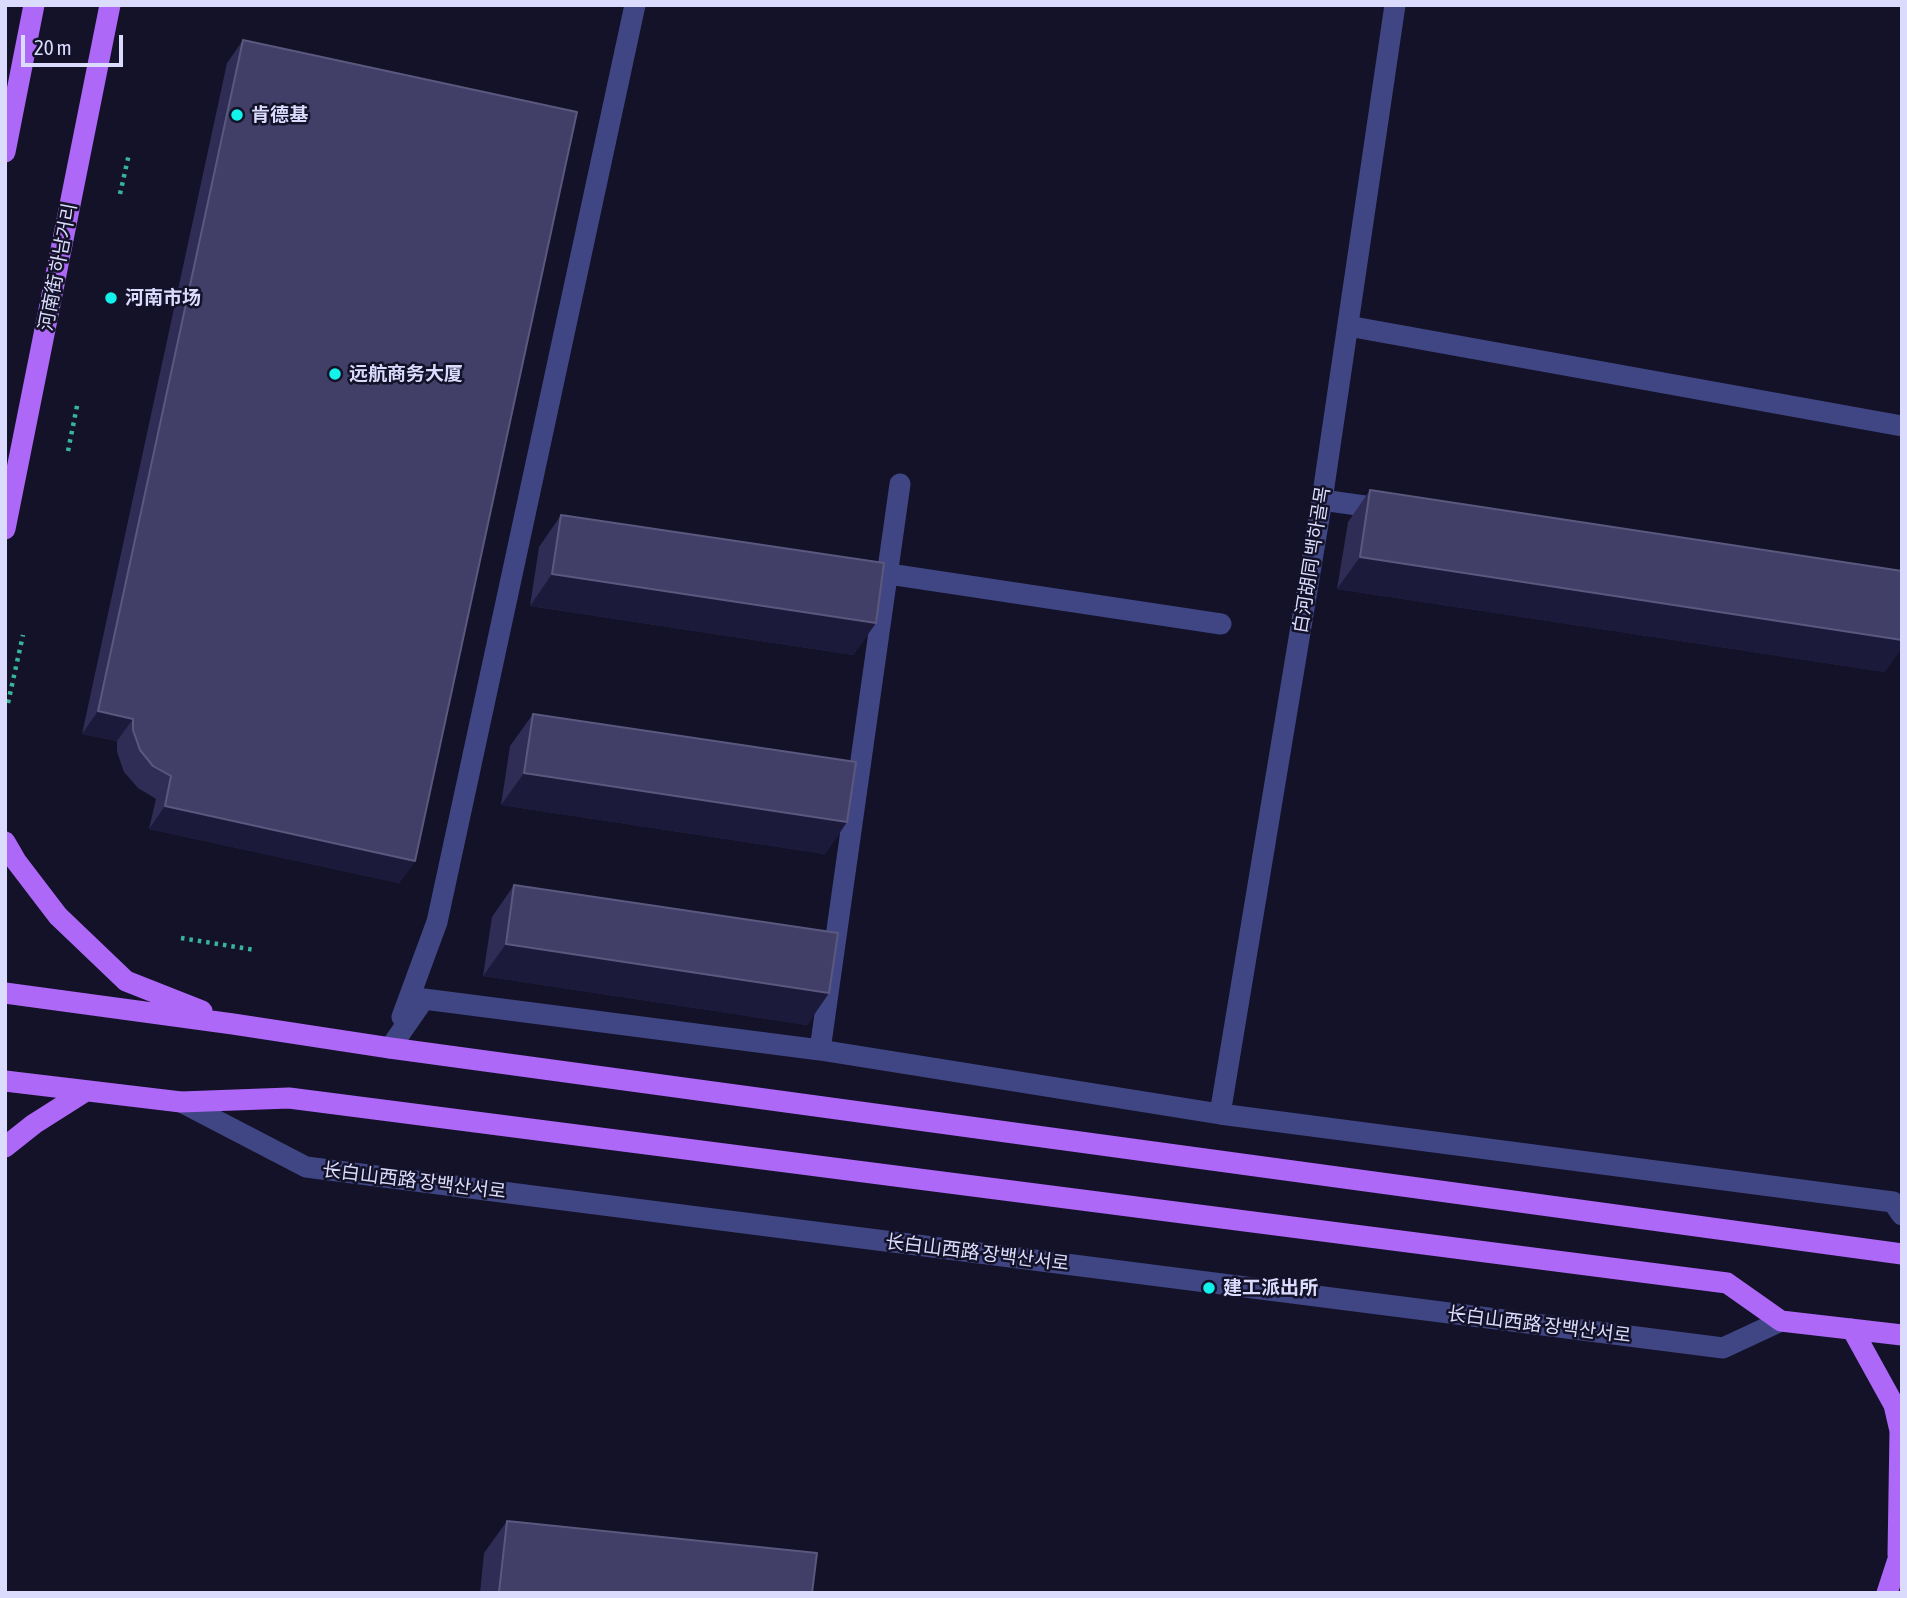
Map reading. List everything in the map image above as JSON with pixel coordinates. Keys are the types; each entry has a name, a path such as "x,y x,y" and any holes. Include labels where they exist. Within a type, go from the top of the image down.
{"main road":[{"path":"5,152 34,5"},
{"name":"河南街 하남거리","path":"5,529 110,5"},
{"path":"5,842 16,861 58,916 125,981 233,1024"},
{"path":"5,993 1902,1254"},
{"name":"长白山西路 장백산서로","path":"5,1081 181,1102 289,1098 1713,1281 1727,1283 1781,1321 1902,1335"},
{"path":"5,1147 34,1124 86,1091"},
{"path":"1852,1329 1894,1405 1900,1431 1901,1551 1887,1593"}],"street":[{"path":"390,1048 437,922 635,5"},
{"name":"白河胡同 백하골목","path":"1220,1114 1322,500 1395,5"},
{"path":"1348,326 1902,426"},
{"path":"820,1050 900,484"},
{"path":"1322,500 1405,511"},
{"path":"835,566 1221,624"},
{"path":"390,1048 424,999 820,1050 1220,1114 1893,1202 1902,1215"},
{"name":"长白山西路 장백산서로","path":"181,1102 306,1167 1723,1348 1781,1321"}],"path":[{"path":"120,194 129,154"},
{"path":"68,451 78,401"},
{"path":"8,703 23,635"},
{"path":"181,938 255,950"}],"building":[{"name":"远航商务大厦","path":"243,40 577,112 415,861 165,806 171,776 153,766 140,750 133,730 133,719 98,711"},
{"path":"1370,490 1902,571 1902,640 1360,557"},
{"path":"561,515 884,563 876,623 552,574"},
{"path":"533,714 856,762 847,822 524,773"},
{"path":"514,885 838,933 829,993 506,944"},
{"path":"507,1521 817,1553 812,1593 499,1592"}],"place":[{"name":"肯德基","path":"237,115"},
{"name":"河南市场","path":"111,298"},
{"name":"远航商务大厦","path":"335,374"},
{"name":"建工派出所","path":"1209,1288"}]}
